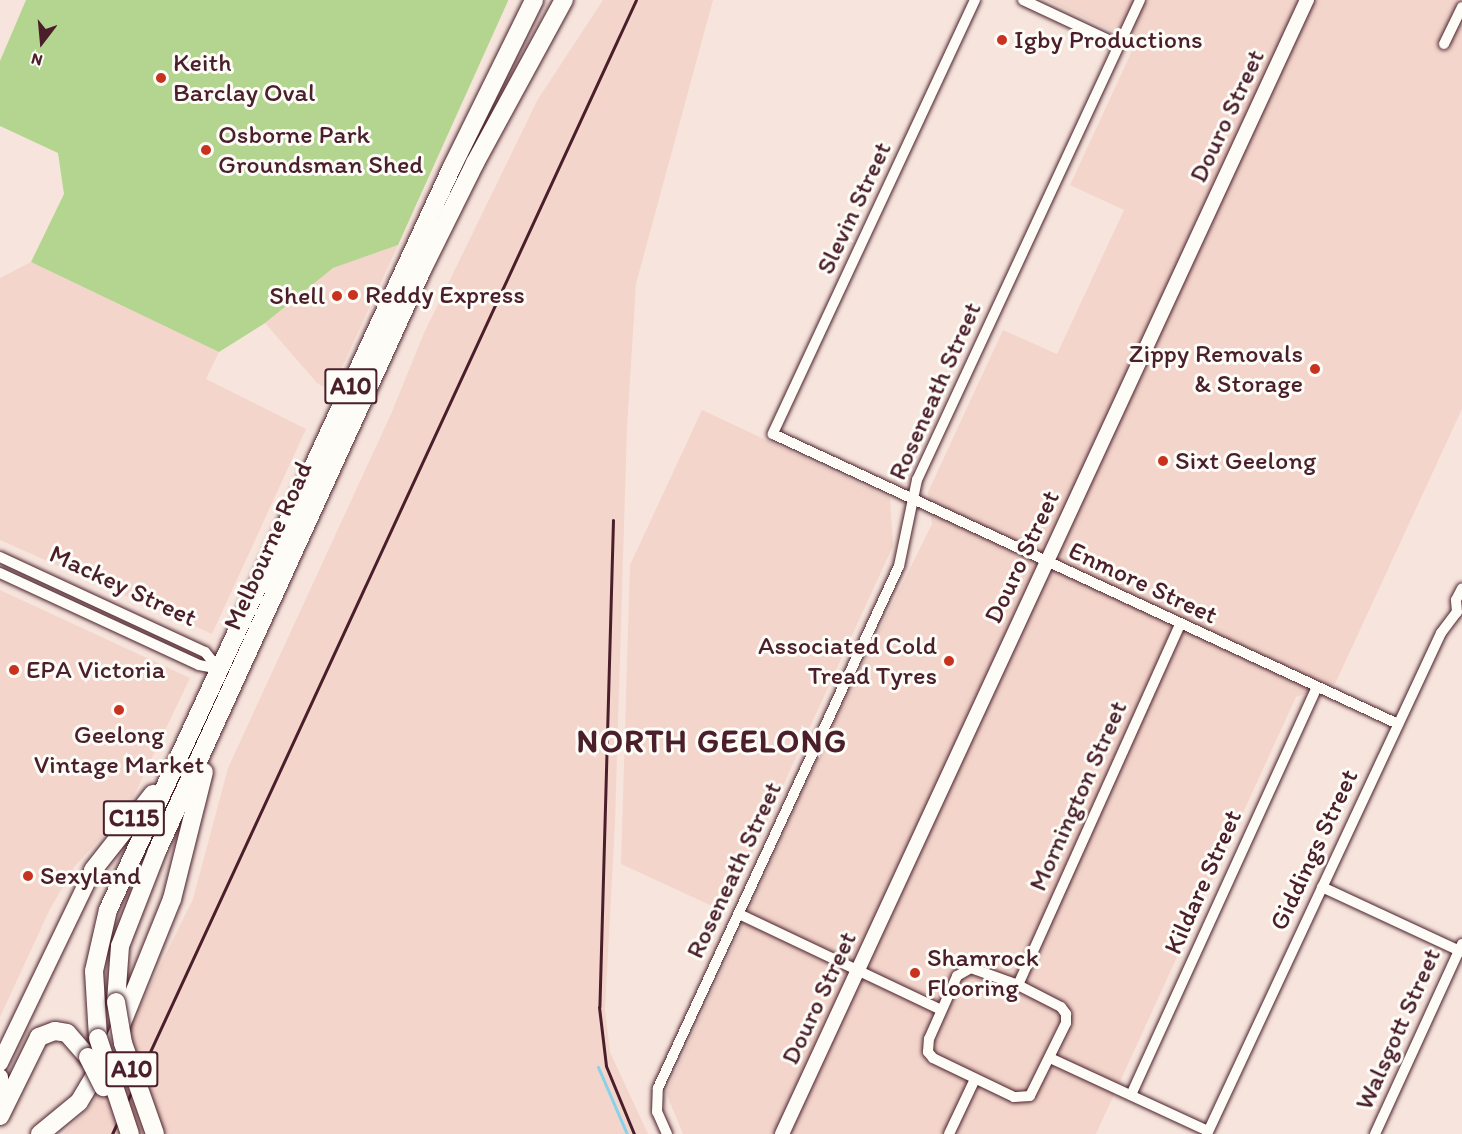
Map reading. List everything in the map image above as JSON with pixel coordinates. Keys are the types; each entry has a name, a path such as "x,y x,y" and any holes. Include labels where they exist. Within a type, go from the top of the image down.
{"highway":[{"name":"Melbourne Road","path":"129,1134 98,1038 93,991 101,930 173,766 444,184 534,0"},
{"name":"Melbourne Road","path":"155,1134 123,1043 116,1002 117,965 126,927 237,678 458,196 564,0"},
{"name":"Mackey Street","path":"219,669 237,678"},
{"name":"C115","path":"39,1134 79,1102 113,1044 172,899 222,712"},
{"name":"C115","path":"93,870 173,766"},
{"path":"0,1115 39,1037 55,1031 68,1033 88,1058 129,1134"}],"main road":[{"name":"C115","path":"0,1063 93,870"},
{"path":"0,1077 3,1093 0,1115"}],"street":[{"name":"Slevin Street","path":"773,434 975,0"},
{"path":"1023,0 1119,45"},
{"name":"Roseneath Street","path":"667,1134 656,1100 658,1088 899,566 916,480 1140,0"},
{"name":"Douro Street","path":"782,1134 1307,0"},
{"path":"1444,44 1462,7"},
{"name":"Enmore Street","path":"773,434 1180,625 1398,724"},
{"name":"Mackey Street","path":"0,557 205,652 219,669"},
{"name":"Mackey Street","path":"0,573 199,665 219,669"},
{"name":"Giddings Street","path":"1207,1132 1441,633 1460,615 1456,600 1462,588"},
{"path":"129,632 134,619"},
{"name":"Mornington Street","path":"1018,985 1180,625"},
{"name":"Kildare Street","path":"1131,1095 1317,687"},
{"path":"1322,887 1461,949"},
{"path":"739,914 941,1010"},
{"name":"Walsgott Street","path":"1376,1134 1461,949"},
{"path":"980,969 1018,985 1061,1007 1066,1014 1050,1058 1035,1088 1022,1098 933,1059 928,1052 929,1039 941,1010 964,970 980,969"},
{"path":"1050,1058 1207,1132"},
{"path":"949,1134 975,1079"}],"shaded area":[{"path":"603,0 713,0 636,284 627,427 615,822 605,1009 610,1052 648,1134 63,1134 92,1104 193,899 228,768 391,414 424,333 538,99"},
{"path":"1047,0 1462,0 1462,409 1335,684 1296,697 1096,1134 683,1134 666,1093 838,714 932,524 928,492 1003,330 1057,354 1124,210 1070,185 1136,42"},
{"name":"Shell","path":"398,245 331,391 317,383 265,323 333,268"},
{"path":"31,262 219,352 206,379 306,429 212,634 0,540 0,278"},
{"path":"702,410 890,498 893,546 725,912 621,864 630,565"},
{"path":"0,590 190,678 128,808 75,866 50,909 0,1017"}],"green space":[{"path":"26,0 508,1 398,245 333,268 265,323 219,352 31,262 64,194 58,153 0,126 0,61"}],"waterway":[{"path":"598,1067 627,1134"}],"railway":[{"path":"112,1134 636,0"},
{"path":"613,520 599,1007 606,1066 634,1134"}],"place":[{"name":"Igby Productions","path":"1002,40"},
{"name":"Keith Barclay Oval","path":"161,78"},
{"name":"Osborne Park Groundsman Shed","path":"206,150"},
{"name":"Reddy Express","path":"353,295"},
{"name":"Shell","path":"337,296"},
{"name":"Zippy Removals & Storage","path":"1315,369"},
{"name":"Sixt Geelong","path":"1163,461"},
{"name":"Associated Cold Tread Tyres","path":"949,661"},
{"name":"EPA Victoria","path":"14,670"},
{"name":"Geelong Vintage Market","path":"119,710"},
{"name":"Sexyland","path":"28,876"},
{"name":"Shamrock Flooring","path":"915,973"}],"district":[{"name":"NORTH GEELONG","path":"712,741"}]}
